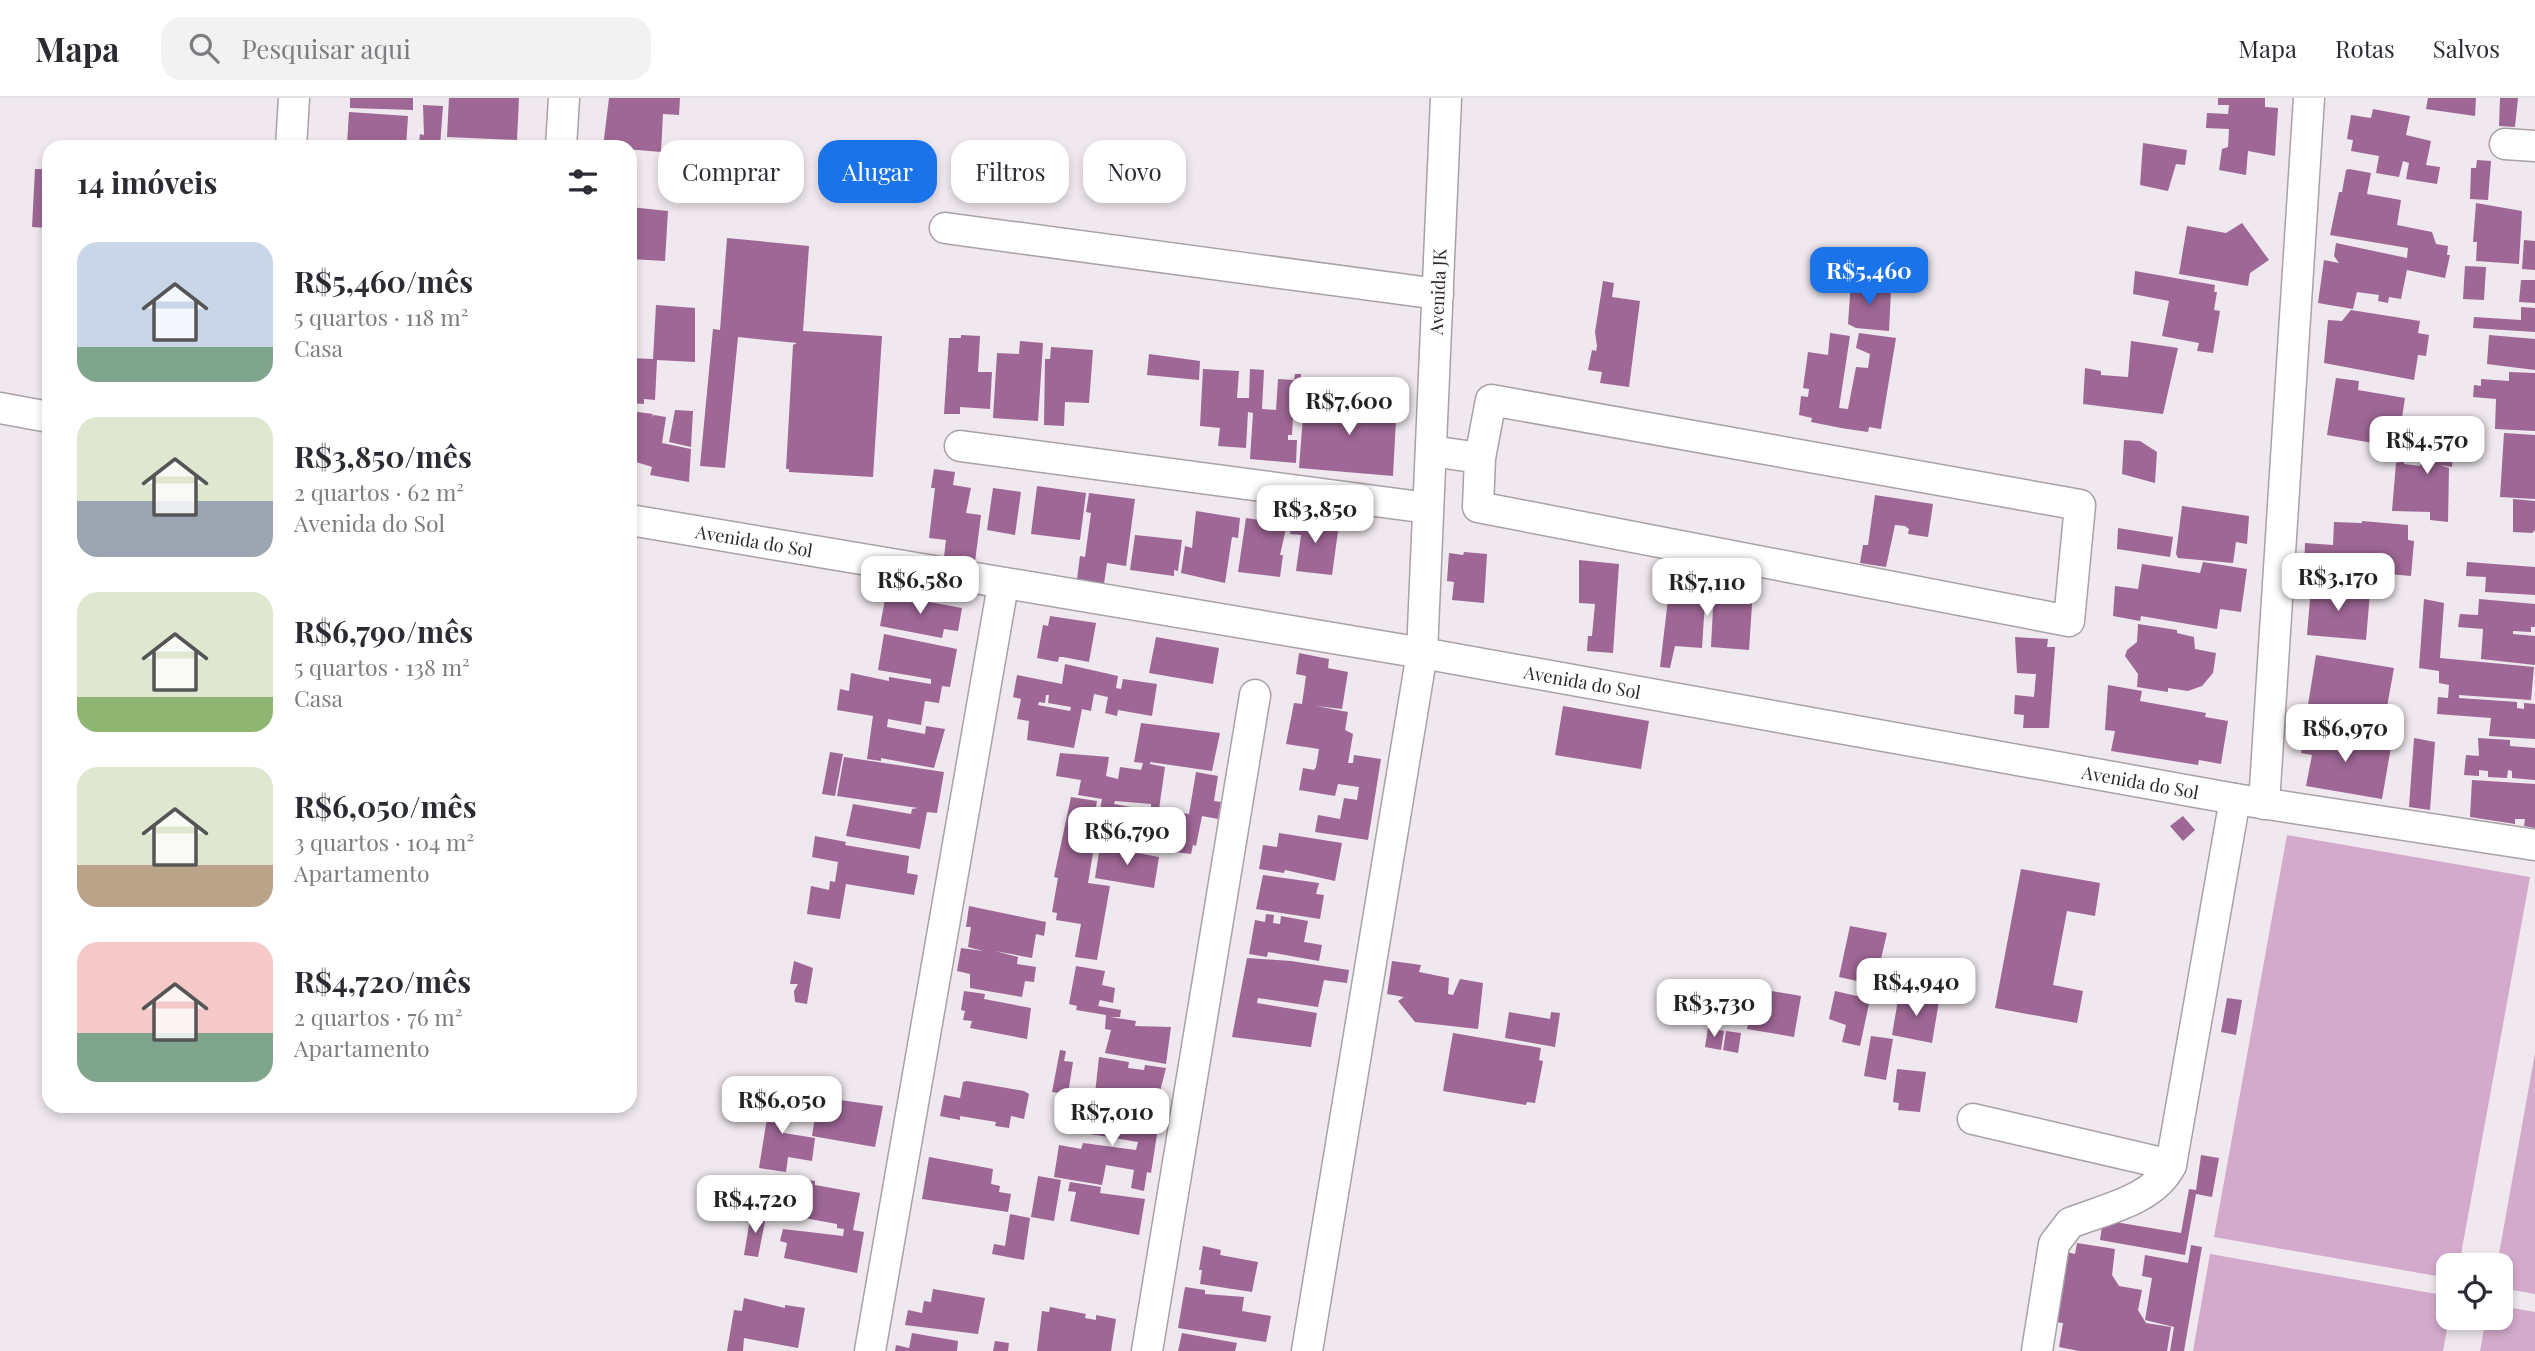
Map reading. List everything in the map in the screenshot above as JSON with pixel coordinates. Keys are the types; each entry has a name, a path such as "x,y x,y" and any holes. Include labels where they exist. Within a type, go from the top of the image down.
{"street":[{"path":"291,140 294,98"},
{"path":"561,140 564,98"},
{"name":"Avenida JK","path":"1307,1351 1422,653 1446,98"},
{"path":"2037,1351 2054,1244 2061,1232 2070,1223 2151,1190 2163,1181 2171,1165 2249,802 2309,98"},
{"path":"2505,144 2535,146"},
{"path":"945,228 1438,294"},
{"path":"1491,400 2080,505 2069,621 1478,507 1480,458 1491,400"},
{"path":"0,408 42,416"},
{"path":"960,446 1429,508"},
{"path":"1431,451 1480,458"},
{"name":"Avenida do Sol","path":"637,521 1003,585 1422,653 2249,802 2535,845"},
{"path":"870,1351 1003,585"},
{"path":"1147,1351 1255,695"},
{"path":"1973,1119 2171,1165"}],"shaded area":[{"path":"2287,835 2530,877 2461,1253 2436,1253 2436,1276 2214,1237"},
{"path":"2535,1053 2535,1294 2513,1290 2513,1253 2499,1253"},
{"path":"2210,1254 2436,1294 2436,1330 2447,1330 2443,1351 2193,1351"},
{"path":"2513,1308 2535,1312 2535,1351 2480,1351 2484,1330 2513,1330"}],"building":[{"path":"350,98 413,98 413,110 350,108"},
{"path":"449,98 519,98 517,140 447,137"},
{"path":"609,98 680,98 679,115 663,114 658,152 637,150 637,140 604,140"},
{"path":"2218,98 2265,98 2265,107 2278,108 2275,156 2248,151 2246,175 2219,170 2222,149 2228,147 2229,129 2206,128 2207,113 2228,114 2229,105 2218,105"},
{"path":"2428,98 2476,98 2475,116 2426,109"},
{"path":"2500,98 2518,98 2515,127 2499,126"},
{"path":"423,105 443,106 441,140 419,140 420,134 424,135"},
{"path":"2373,109 2410,116 2406,135 2431,141 2426,165 2440,167 2437,184 2406,179 2409,163 2403,161 2399,177 2376,173 2379,156 2351,151 2353,140 2347,139 2351,115 2371,118"},
{"path":"349,112 408,116 406,140 347,140"},
{"path":"2143,143 2187,150 2185,165 2176,164 2168,191 2140,185"},
{"path":"2477,160 2491,161 2488,200 2470,199 2471,168 2476,168"},
{"path":"35,169 42,169 42,228 32,227"},
{"path":"2346,170 2371,173 2367,194 2401,200 2397,225 2432,232 2436,244 2448,246 2447,255 2450,255 2445,278 2407,270 2401,299 2389,297 2388,303 2378,301 2379,295 2357,292 2353,309 2318,303 2324,260 2339,263 2334,256 2336,243 2407,258 2408,248 2330,235 2339,192 2342,192"},
{"path":"2476,203 2522,211 2519,264 2476,261 2477,242 2473,242"},
{"path":"637,208 668,211 665,261 637,259"},
{"path":"2242,223 2269,260 2250,273 2248,286 2179,274 2187,226 2226,233"},
{"path":"727,238 809,246 803,331 882,336 873,477 789,472 789,469 786,469 793,345 797,343 738,337 725,468 700,466 713,329 720,330"},
{"path":"2524,240 2535,241 2535,270 2522,269"},
{"path":"2465,266 2486,267 2484,300 2463,299"},
{"path":"2135,271 2215,285 2214,292 2217,292 2214,310 2220,311 2213,353 2197,351 2199,343 2162,336 2169,301 2133,294"},
{"path":"2521,280 2535,280 2535,303 2519,302"},
{"path":"1603,281 1614,283 1612,297 1640,301 1629,387 1600,383 1602,372 1588,370 1592,350 1596,351 1597,346 1595,332"},
{"path":"1851,281 1874,283 1873,289 1891,290 1889,331 1856,328 1848,324"},
{"path":"656,305 695,308 695,362 657,360 655,400 644,399 644,404 637,404 637,358 653,359"},
{"path":"2521,307 2535,308 2535,332 2473,328 2474,317 2521,320"},
{"path":"2351,310 2420,321 2418,333 2429,335 2426,356 2418,355 2414,380 2324,363 2328,320 2342,321"},
{"path":"1830,333 1850,336 1839,408 1848,409 1856,367 1868,368 1870,354 1856,348 1859,333 1896,338 1881,429 1869,427 1868,432 1841,428 1811,422 1812,418 1799,415 1801,396 1808,397 1809,389 1803,388 1808,352 1828,355"},
{"path":"961,335 980,336 978,372 992,372 990,409 960,407 960,414 944,414 949,338 961,338"},
{"path":"2489,335 2535,339 2535,370 2487,364"},
{"path":"1020,341 1043,343 1038,421 993,418 997,353 1019,354"},
{"path":"2131,341 2178,348 2163,414 2083,404 2085,368 2101,371 2101,375 2128,377"},
{"path":"1051,347 1093,350 1089,403 1065,402 1064,426 1044,425 1045,359 1050,359"},
{"path":"1149,354 1200,361 1199,380 1147,375"},
{"path":"1203,369 1239,371 1237,398 1249,398 1250,369 1264,370 1262,409 1276,410 1278,379 1294,380 1295,374 1301,374 1300,399 1294,398 1292,435 1288,435 1288,440 1297,440 1296,463 1250,459 1253,413 1248,412 1246,448 1218,446 1220,428 1200,426"},
{"path":"2509,372 2535,373 2535,431 2495,429 2496,399 2473,397 2474,385 2481,386 2481,379 2509,381"},
{"path":"2336,378 2359,381 2358,390 2405,398 2400,431 2392,431 2390,446 2327,435"},
{"path":"1357,388 1373,389 1373,394 1385,394 1384,419 1396,420 1393,476 1299,468 1304,403 1351,406 1350,420 1355,421"},
{"path":"675,410 693,411 691,447 669,442"},
{"path":"637,412 653,414 652,417 666,417 662,443 691,449 689,482 650,475 652,467 637,462"},
{"path":"2421,427 2455,429 2452,467 2440,465 2449,468 2448,522 2430,520 2430,512 2392,511 2396,463 2404,460 2404,464 2420,466 2421,462 2417,461"},
{"path":"2504,433 2535,435 2535,499 2500,497"},
{"path":"2124,440 2140,441 2157,452 2155,483 2122,474"},
{"path":"934,469 955,472 953,485 971,488 966,513 981,515 975,562 944,557 946,540 929,538 935,488 931,488"},
{"path":"1037,486 1086,493 1080,540 1031,534"},
{"path":"993,488 1021,492 1015,535 987,530"},
{"path":"1089,493 1135,499 1126,566 1107,563 1104,584 1077,579 1080,556 1085,557 1091,513 1086,512"},
{"path":"1875,495 1933,504 1928,537 1908,534 1909,529 1905,526 1895,525 1886,567 1860,563 1863,545 1868,545"},
{"path":"2513,499 2535,501 2535,530 2532,533 2513,532"},
{"path":"2182,506 2249,516 2247,544 2236,542 2233,563 2178,558 2176,554"},
{"path":"1196,511 1240,518 1238,538 1232,537 1225,583 1181,573 1185,546 1192,548"},
{"path":"1293,515 1339,524 1332,575 1296,571 1301,535 1290,534"},
{"path":"1246,518 1287,524 1280,555 1283,555 1280,577 1238,572"},
{"path":"2362,521 2408,525 2408,540 2414,541 2411,576 2342,570 2342,574 2333,574 2332,562 2326,561 2325,572 2304,571 2305,543 2333,545 2334,522"},
{"path":"2118,528 2173,537 2170,557 2117,549"},
{"path":"1135,535 1182,540 1178,571 1174,570 1174,576 1130,570"},
{"path":"1464,552 1487,554 1484,603 1452,600 1454,582 1447,581 1449,553 1463,555"},
{"path":"1579,560 1619,564 1613,653 1587,651 1588,636 1592,636 1595,604 1579,603"},
{"path":"2203,562 2247,569 2241,612 2220,609 2217,629 2141,616 2140,621 2113,616 2115,586 2138,589 2142,564 2200,573"},
{"path":"2467,562 2535,567 2535,595 2485,592 2486,577 2466,576"},
{"path":"1685,581 1753,589 1749,650 1711,647 1713,608 1708,608 1709,602 1705,601 1702,648 1675,646 1670,668 1660,667 1669,591 1684,593"},
{"path":"2311,588 2370,593 2366,640 2307,635"},
{"path":"886,594 962,608 958,631 944,629 942,638 880,626"},
{"path":"2424,599 2444,603 2440,658 2534,667 2531,700 2459,695 2459,698 2517,702 2517,708 2524,709 2524,703 2535,704 2535,739 2489,736 2491,718 2437,714 2438,697 2448,698 2449,685 2439,683 2439,671 2419,668"},
{"path":"2479,599 2535,604 2535,627 2531,627 2531,632 2513,631 2513,634 2535,636 2535,665 2481,659 2483,629 2458,627 2460,614 2478,615"},
{"path":"1050,616 1096,623 1089,662 1063,657 1059,657 1058,662 1037,658 1043,625 1048,626"},
{"path":"2138,624 2177,630 2177,633 2194,637 2195,649 2216,653 2213,673 2202,686 2188,691 2168,688 2168,692 2137,687 2138,674 2125,656 2127,650 2137,642"},
{"path":"884,634 957,649 950,687 942,686 939,703 925,701 921,725 888,719 887,727 925,734 926,726 945,729 934,768 881,758 881,761 867,759 873,716 837,710 840,689 849,691 851,673 889,681 889,677 931,684 931,679 878,670"},
{"path":"1156,637 1219,648 1213,684 1149,673"},
{"path":"2015,637 2048,639 2047,647 2055,647 2049,728 2023,728 2024,715 2014,714 2015,695 2034,697 2036,674 2017,673"},
{"path":"1299,653 1329,659 1328,668 1348,672 1342,709 1316,706 1348,712 1345,730 1353,734 1348,763 1353,763 1354,755 1381,759 1368,840 1315,832 1318,815 1340,819 1344,798 1357,800 1359,787 1338,784 1335,796 1299,790 1303,768 1314,770 1319,749 1286,744 1294,703 1302,704 1306,676 1296,674"},
{"path":"2316,655 2394,668 2385,718 2308,705"},
{"path":"1065,664 1118,676 1116,688 1121,689 1123,679 1157,684 1152,716 1118,710 1117,716 1105,713 1108,697 1094,694 1091,711 1082,709 1074,748 1027,740 1029,721 1017,719 1021,699 1013,697 1017,675 1062,684","holes":["1046,695 1049,695 1048,703 1071,707 1070,711 1038,705 1039,702 1045,703"]},
{"path":"2108,685 2142,691 2140,701 2206,713 2205,717 2228,721 2221,764 2199,760 2198,765 2111,751 2115,731 2105,730"},
{"path":"1563,706 1649,721 1641,769 1555,755"},
{"path":"2306,722 2329,726 2327,736 2341,738 2339,749 2352,751 2354,741 2391,747 2382,799 2306,786 2312,755 2301,753"},
{"path":"1141,723 1220,733 1212,771 1150,762 1165,767 1159,809 1151,807 1151,804 1115,801 1114,804 1181,816 1182,813 1189,814 1196,772 1218,776 1214,801 1221,802 1218,819 1202,816 1196,846 1193,845 1191,854 1120,845 1123,828 1108,826 1109,818 1099,816 1102,799 1078,795 1081,780 1056,776 1060,753 1109,757 1106,776 1118,779 1120,767 1141,770 1143,763 1134,762"},
{"path":"2414,738 2435,742 2430,810 2409,807"},
{"path":"2478,738 2510,740 2510,746 2535,748 2535,780 2512,778 2512,771 2508,770 2507,778 2488,777 2488,771 2479,770 2479,776 2464,775 2466,755 2479,756"},
{"path":"830,752 843,754 835,796 822,794"},
{"path":"844,757 944,772 937,813 927,812 920,849 846,836 853,804 911,814 912,809 918,808 837,796"},
{"path":"2472,780 2535,784 2535,828 2524,826 2525,819 2515,819 2515,824 2470,817"},
{"path":"1071,797 1097,801 1090,840 1095,841 1088,883 1110,886 1097,960 1075,957 1081,924 1056,920 1057,913 1052,912 1058,878 1054,877"},
{"path":"2183,816 2195,830 2183,841 2170,826"},
{"path":"1279,833 1342,843 1335,881 1285,870 1284,873 1259,869 1263,845 1277,847"},
{"path":"815,836 846,842 845,845 909,856 907,873 918,875 914,895 846,884 840,919 807,914 811,886 829,890 830,881 835,882 838,862 812,857"},
{"path":"1100,846 1159,857 1154,888 1095,878"},
{"path":"2021,869 2100,883 2095,916 2067,911 2053,985 2083,991 2077,1023 1995,1008"},
{"path":"1263,875 1319,883 1316,894 1324,895 1320,919 1256,909"},
{"path":"969,906 1046,922 1044,936 1036,934 1032,958 995,951 1018,957 1017,964 1036,967 1034,982 1025,981 1022,997 970,988 970,974 957,971 961,948 983,951 968,947 971,927 966,927"},
{"path":"1266,914 1274,915 1273,923 1280,924 1281,916 1308,921 1304,942 1322,945 1319,961 1268,952 1267,957 1249,954 1255,920 1265,922"},
{"path":"1850,926 1887,933 1875,985 1839,977"},
{"path":"1247,958 1291,961 1349,970 1347,983 1324,980 1318,1007 1258,998 1257,1003 1317,1013 1311,1047 1232,1037"},
{"path":"794,961 813,968 807,1004 795,1002 794,991 798,984 790,984"},
{"path":"1392,961 1421,965 1419,972 1449,978 1448,994 1453,995 1460,979 1483,983 1478,1029 1415,1022 1398,1001 1404,997 1387,994"},
{"path":"1076,966 1105,971 1102,985 1115,988 1113,1003 1100,1000 1098,1006 1121,1010 1120,1017 1110,1017 1136,1021 1135,1026 1171,1027 1166,1064 1105,1053 1111,1030 1105,1029 1106,1015 1076,1010 1077,1006 1069,1004"},
{"path":"1721,987 1753,992 1754,988 1801,996 1794,1037 1747,1029 1750,1014 1717,1008"},
{"path":"964,991 985,994 984,999 1031,1008 1027,1039 970,1028 972,1021 963,1020 965,1011 961,1010"},
{"path":"1835,991 1870,999 1860,1046 1842,1042 1846,1025 1829,1019"},
{"path":"1899,994 1939,1001 1932,1043 1892,1035"},
{"path":"2227,998 2242,1000 2236,1035 2221,1032"},
{"path":"1509,1012 1550,1019 1551,1012 1560,1013 1555,1047 1505,1038"},
{"path":"1708,1028 1724,1031 1721,1050 1705,1047"},
{"path":"1726,1031 1741,1033 1738,1053 1723,1050"},
{"path":"1453,1033 1541,1048 1539,1060 1543,1061 1535,1103 1527,1102 1526,1105 1443,1091"},
{"path":"1871,1036 1893,1039 1886,1080 1864,1076"},
{"path":"1060,1050 1066,1051 1064,1061 1073,1062 1068,1094 1052,1092"},
{"path":"1099,1057 1129,1062 1128,1068 1144,1070 1145,1065 1166,1068 1156,1107 1095,1094"},
{"path":"1897,1069 1926,1072 1920,1112 1898,1110 1899,1103 1893,1102"},
{"path":"963,1082 1029,1094 1024,1119 1011,1116 1009,1128 995,1126 996,1122 960,1116 960,1120 940,1116 944,1095 960,1098"},
{"path":"772,1087 792,1090 784,1133 815,1138 812,1161 788,1157 786,1172 759,1168"},
{"path":"818,1097 883,1106 875,1147 812,1136"},
{"path":"1099,1104 1153,1113 1151,1127 1158,1128 1151,1173 1147,1172 1144,1191 1131,1188 1134,1170 1106,1165 1102,1185 1054,1177 1059,1145 1081,1149 1083,1143 1136,1150 1138,1142 1090,1134 1092,1123 1096,1123"},
{"path":"2201,1155 2219,1158 2212,1197 2196,1194 2185,1255 2100,1240 2103,1220 2181,1233 2189,1189 2196,1190"},
{"path":"929,1157 993,1169 991,1184 1000,1186 999,1192 1011,1194 1008,1212 922,1199"},
{"path":"1038,1176 1061,1180 1054,1221 1031,1217"},
{"path":"794,1178 815,1181 815,1185 860,1193 853,1230 864,1232 857,1273 784,1258 787,1243 780,1241 783,1229 843,1236 844,1229 837,1228 837,1224 788,1215"},
{"path":"1070,1182 1101,1187 1100,1193 1145,1199 1139,1235 1070,1221 1076,1192 1068,1191"},
{"path":"751,1213 766,1216 758,1257 744,1255"},
{"path":"1010,1214 1030,1218 1024,1260 992,1254 994,1244 1005,1246"},
{"path":"2077,1243 2115,1249 2112,1275 2119,1286 2142,1290 2138,1310 2146,1323 2171,1327 2167,1351 2079,1351 2059,1347 2063,1323 2055,1322 2066,1252 2075,1254"},
{"path":"2191,1245 2202,1247 2184,1351 2170,1351 2174,1327 2145,1320 2152,1278 2142,1276 2145,1255 2188,1263"},
{"path":"1203,1246 1221,1250 1220,1255 1258,1262 1252,1292 1200,1284"},
{"path":"1185,1287 1205,1290 1205,1294 1244,1297 1242,1311 1271,1316 1266,1342 1178,1328"},
{"path":"933,1289 985,1298 978,1334 905,1325 908,1310 922,1313 924,1301 931,1302"},
{"path":"744,1298 785,1308 785,1305 805,1308 798,1348 744,1338 743,1351 727,1351 734,1310 742,1311"},
{"path":"1050,1307 1086,1314 1085,1318 1096,1320 1096,1315 1116,1319 1111,1351 1037,1351 1042,1311 1049,1312"},
{"path":"912,1333 958,1341 957,1351 895,1351 896,1345 909,1348"},
{"path":"1182,1333 1237,1343 1235,1351 1178,1351"},
{"path":"995,1341 1009,1343 1008,1351 993,1351"}]}
